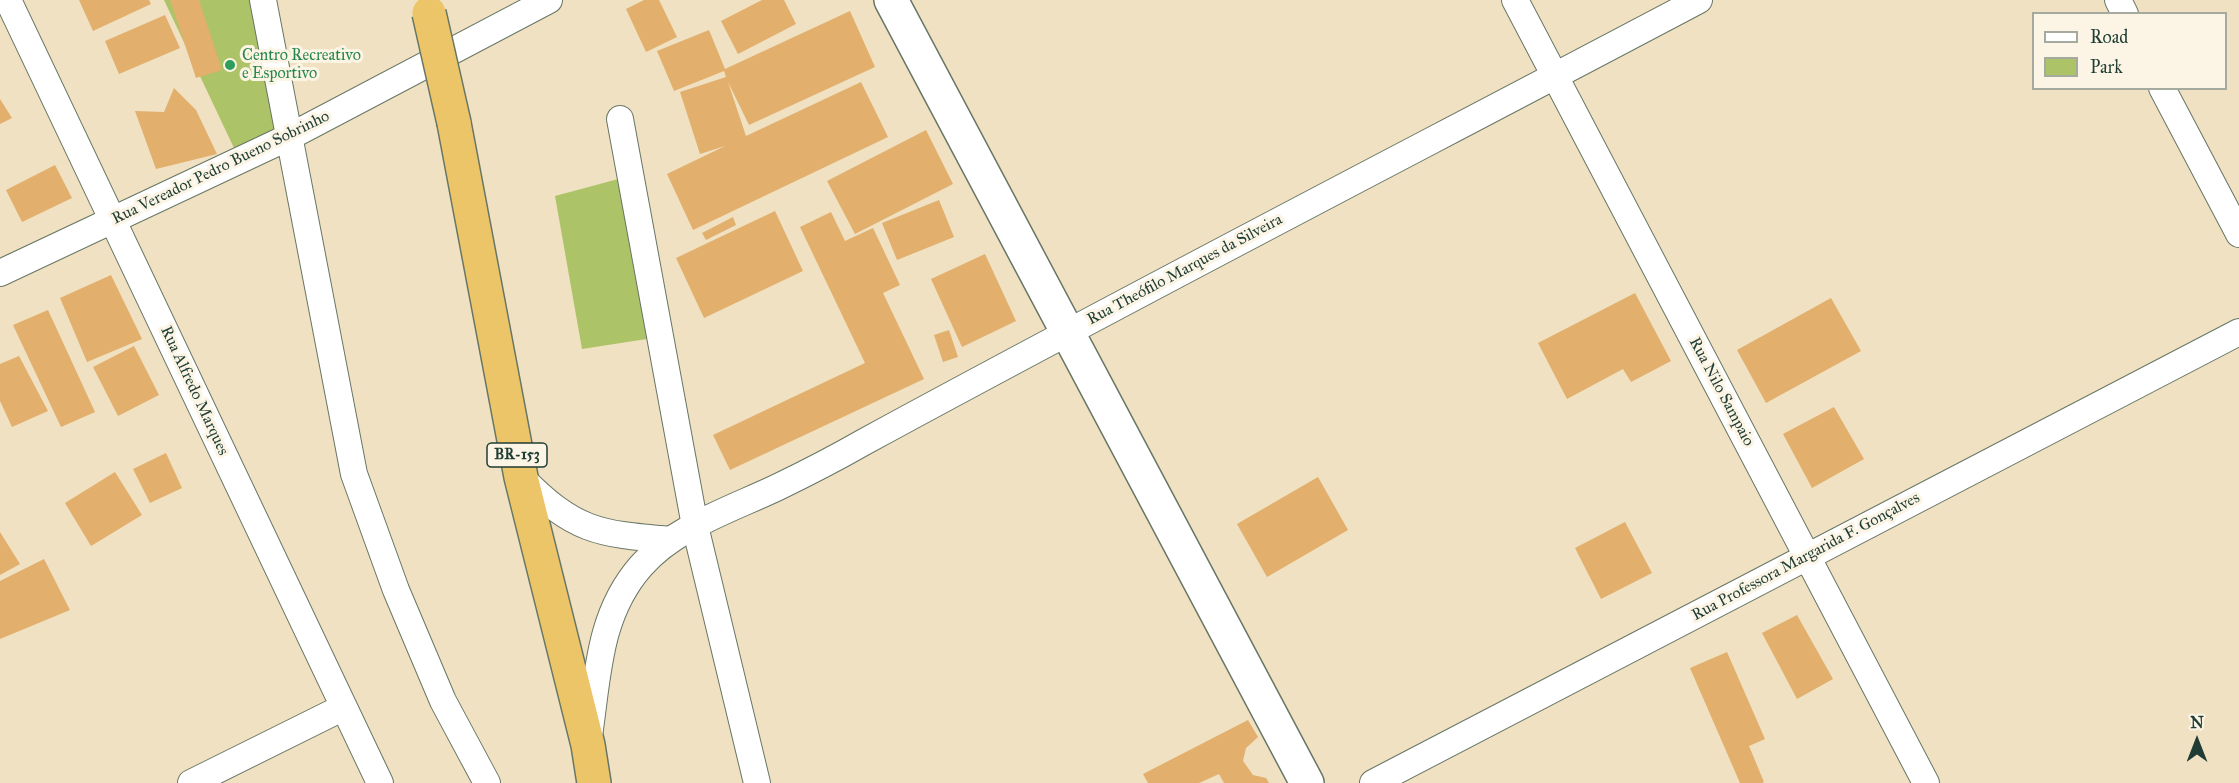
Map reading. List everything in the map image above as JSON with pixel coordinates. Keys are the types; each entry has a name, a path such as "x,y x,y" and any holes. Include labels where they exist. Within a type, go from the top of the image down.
{"highway":[{"name":"BR-153","path":"427,7 454,123 521,477 588,745 594,783"}],"street":[{"name":"Rua Alfredo Marques","path":"8,0 380,783"},
{"path":"263,0 354,474 396,590 443,701 487,783"},
{"name":"Rua Vereador Pedro Bueno Sobrinho","path":"0,273 289,137 549,0"},
{"path":"891,0 1307,783"},
{"name":"Rua Nilo Sampaio","path":"1515,0 1926,783"},
{"name":"Rua Theófilo Marques da Silveira","path":"588,745 598,656 614,608 642,565 671,540 695,526 803,475 1067,332 1700,0"},
{"path":"2163,90 2239,234"},
{"path":"620,119 695,526 757,783"},
{"name":"Rua Professora Margarida F. Gonçalves","path":"1373,783 2239,332"},
{"path":"521,477 544,500 580,526 610,534 671,540"},
{"path":"191,783 344,707"}],"green space":[{"name":"Centro Recreativo e Esportivo","path":"164,0 253,0 279,130 234,148"},
{"path":"622,178 653,338 582,349 555,196"}],"building":[{"path":"79,0 149,0 151,4 93,31"},
{"path":"170,0 199,0 222,70 196,78"},
{"path":"644,0 659,0 677,37 646,52 626,9"},
{"path":"762,0 784,0 796,24 738,54 721,21"},
{"path":"850,11 875,67 749,125 728,82 746,136 861,82 888,137 693,230 667,174 725,146 700,154 680,92 726,77 724,71 674,91 657,51 709,30 725,69"},
{"path":"165,15 180,48 119,74 105,41"},
{"path":"174,88 196,110 217,154 156,169 135,111 164,112"},
{"path":"0,99 12,118 0,124"},
{"path":"926,130 953,184 855,234 827,181"},
{"path":"55,165 72,198 22,222 6,190"},
{"path":"939,200 954,237 897,260 882,223"},
{"path":"775,211 803,271 704,318 676,258"},
{"path":"831,212 845,241 873,228 900,285 883,293 924,379 730,470 713,435 865,363 800,227"},
{"path":"733,217 736,225 706,240 702,233"},
{"path":"985,254 1016,321 962,347 931,279"},
{"path":"111,275 142,339 87,362 60,298"},
{"path":"1635,293 1671,361 1631,382 1623,369 1567,399 1538,343"},
{"path":"1831,298 1861,351 1766,403 1737,350"},
{"path":"48,310 95,412 61,427 13,325"},
{"path":"949,330 958,357 943,362 934,335"},
{"path":"134,346 159,395 118,416 93,367"},
{"path":"19,356 48,411 12,427 0,401 0,364"},
{"path":"1834,407 1864,459 1812,488 1783,434"},
{"path":"166,453 182,488 150,503 133,469"},
{"path":"115,472 142,515 91,546 65,503"},
{"path":"1318,477 1348,530 1267,577 1237,524"},
{"path":"1625,522 1652,573 1601,599 1575,548"},
{"path":"0,532 20,564 0,575"},
{"path":"44,559 70,610 0,639 0,581"},
{"path":"1797,615 1833,679 1797,699 1762,633"},
{"path":"1727,652 1765,739 1749,746 1764,782 1762,783 1740,783 1690,668"},
{"path":"1248,720 1258,737 1246,748 1243,761 1253,775 1266,778 1269,783 1224,783 1219,774 1199,783 1148,783 1143,774"}],"place":[{"name":"Centro Recreativo e Esportivo","path":"230,65"}]}
